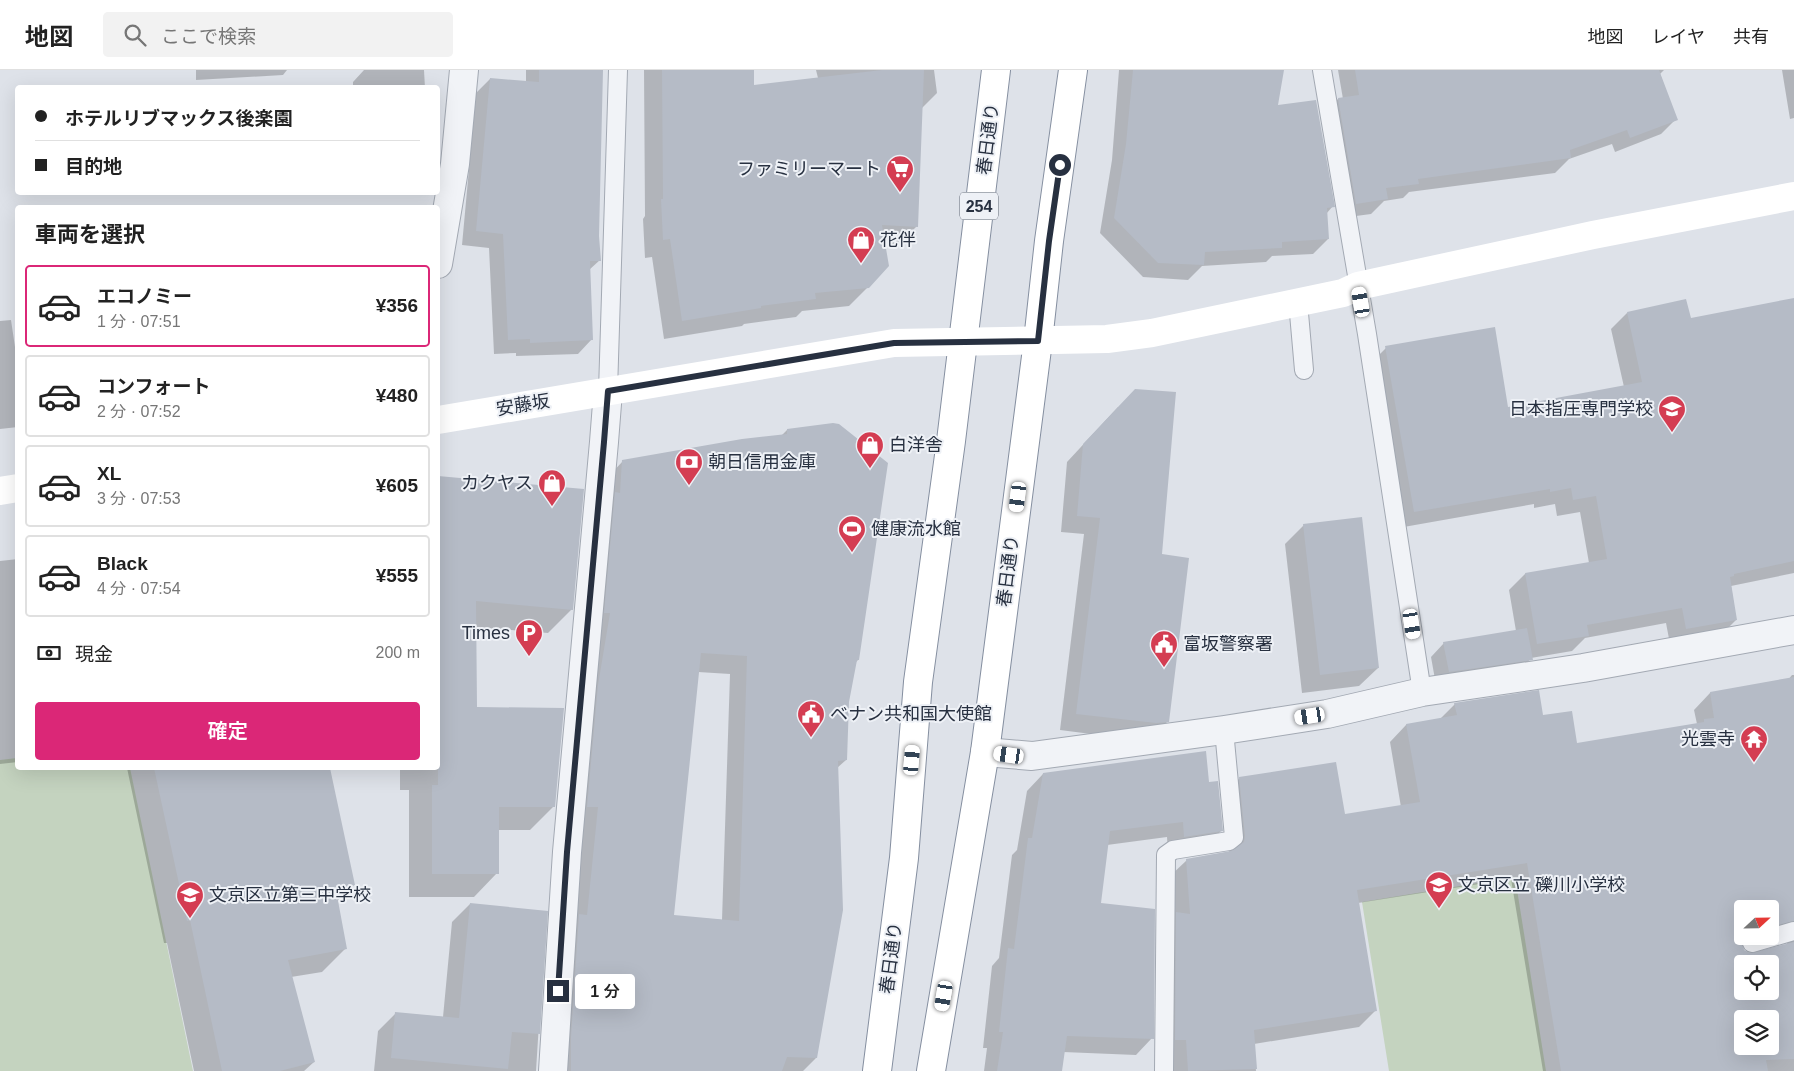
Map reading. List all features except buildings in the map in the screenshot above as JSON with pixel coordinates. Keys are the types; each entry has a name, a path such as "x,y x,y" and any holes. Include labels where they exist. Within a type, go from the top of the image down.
{"main road":[{"name":"春日通り","path":"876,1071 904,858 918,682 951,441 996,70"},
{"name":"春日通り","path":"931,1071 985,752 1038,341 1049,241 1073,70"},
{"name":"安藤坂","path":"440,420 894,343 1107,339 1152,333 1342,293 1358,286 1593,235 1794,196"},
{"path":"0,491 15,488"}],"street":[{"path":"440,252 454,164 464,70"},
{"path":"553,1071 567,852 608,391"},
{"path":"985,752 1032,756 1224,730 1327,714 1422,692 1592,666 1794,630"}],"lane":[{"path":"608,391 618,70"},
{"path":"1322,70 1367,334 1422,692"},
{"path":"1298,302 1304,370"},
{"path":"1164,1071 1166,855 1172,850 1228,841 1234,837 1224,730"},
{"path":"1779,935 1794,931"}],"green space":[{"path":"15,758 15,770 130,770 193,1071 0,1071 0,760"},
{"path":"1515,877 1546,1071 1389,1071 1362,902"}],"place":[{"name":"ファミリーマート","path":"900,193"},
{"name":"花伴","path":"861,264"},
{"name":"日本指圧専門学校","path":"1672,433"},
{"name":"白洋舎","path":"870,469"},
{"name":"朝日信用金庫","path":"689,486"},
{"name":"カクヤス","path":"552,507"},
{"name":"健康流水館","path":"852,553"},
{"name":"Times","path":"529,657"},
{"name":"富坂警察署","path":"1164,668"},
{"name":"ベナン共和国大使館","path":"811,738"},
{"name":"光雲寺","path":"1754,763"},
{"name":"文京区立 礫川小学校","path":"1439,909"},
{"name":"文京区立第三中学校","path":"190,919"}],"route":[{"path":"558,991 567,852 608,391 894,343 1038,341 1060,165"}]}
